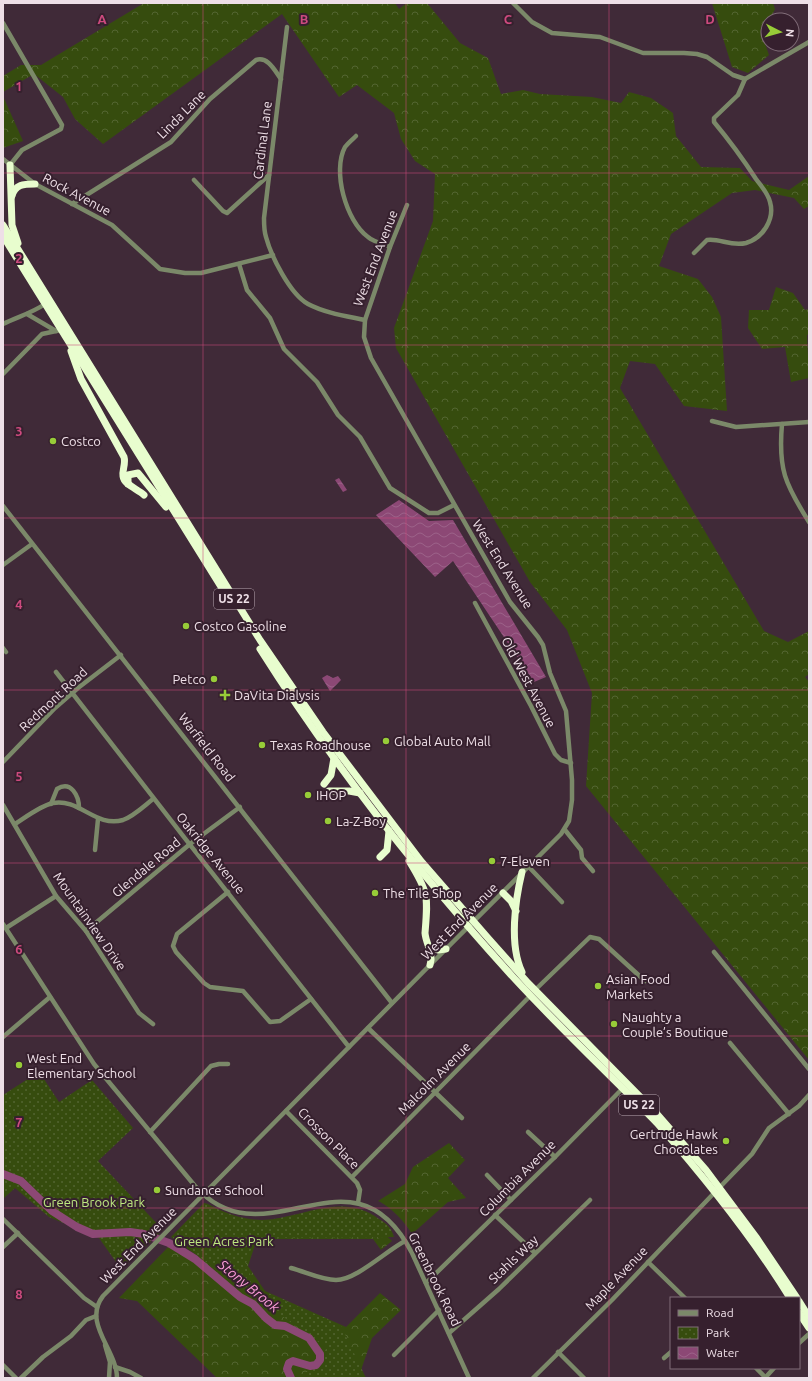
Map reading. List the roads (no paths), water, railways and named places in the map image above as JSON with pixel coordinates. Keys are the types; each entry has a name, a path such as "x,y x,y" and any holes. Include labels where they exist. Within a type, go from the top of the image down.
{"highway":[{"path":"10,165 12,225 23,256"},
{"path":"11,198 13,192 20,185 35,184"},
{"name":"US 22","path":"3,226 256,633 293,690 382,812 472,924 528,983 533,992 657,1114 717,1190 789,1297"},
{"name":"US 22","path":"3,236 45,304 59,331 71,346 290,696 360,793 402,848 533,992 657,1123 717,1190 750,1229 796,1297"},
{"path":"71,346 80,379 124,457 125,465 123,476 128,484 144,495"},
{"path":"128,484 127,479 130,474 136,472 140,474 181,523"},
{"path":"324,784 331,775 334,758"},
{"path":"329,791 349,791 360,793"},
{"path":"380,857 387,850 389,831"},
{"path":"402,848 425,890 427,905 426,939 430,947 432,960 430,965"},
{"path":"522,872 516,911 514,950 518,964 528,983"},
{"path":"503,893 511,901 516,911"},
{"path":"430,947 438,950 446,949"},
{"path":"800,1302 809,1316"},
{"path":"800,1314 809,1328"}],"street":[{"path":"513,3 532,22 552,33 600,37 637,52 684,52 697,54 707,57 733,75 746,79"},
{"path":"3,23 60,120 62,126 61,129 22,150 10,165"},
{"name":"Cardinal Lane","path":"273,255 264,232 264,218 287,27"},
{"path":"694,253 707,240 739,244 756,239 764,232 770,215 771,205 768,195 746,162 714,122 714,118 738,95 746,79 809,42"},
{"name":"Linda Lane","path":"72,204 171,142 210,99 259,59 268,62 281,79"},
{"path":"356,136 346,146 342,158 342,192 347,210 357,226 368,238 390,247"},
{"name":"Rock Avenue","path":"3,159 35,184 112,225 160,269 184,273 201,273 273,255"},
{"path":"194,180 223,211 227,212 270,175"},
{"name":"West End Avenue","path":"110,1378 110,1366 96,1316 97,1307 103,1296 565,830 569,821 572,800 571,763 566,711 550,672 543,645 510,602 371,358 364,337 364,320 390,247 407,205"},
{"name":"West End Avenue","path":"273,255 293,291 308,304 330,312 364,320"},
{"path":"239,264 247,290 270,318 284,349 317,382 338,415 360,437 390,488 429,513 438,513 454,505"},
{"path":"3,324 33,313 45,304"},
{"path":"27,314 59,331"},
{"path":"3,374 42,334 59,331"},
{"path":"712,421 736,426 809,422"},
{"path":"782,424 780,449 782,468 795,499 809,522"},
{"name":"Warfield Road","path":"3,506 392,1003"},
{"path":"3,565 32,544"},
{"name":"Old West Avenue","path":"474,603 531,706 555,754 561,760 571,763"},
{"name":"Redmont Road","path":"3,762 55,708 72,693 121,656"},
{"name":"Oakridge Avenue","path":"56,672 153,799 349,1047"},
{"path":"51,804 57,789 65,787 73,790 75,793 79,808"},
{"path":"15,824 51,804 66,804 79,808 98,819 108,821 123,820 153,799"},
{"name":"Mountainview Drive","path":"3,805 56,896 86,931 139,1013 152,1024"},
{"name":"Glendale Road","path":"86,931 190,844 240,807"},
{"path":"96,850 98,819"},
{"path":"565,830 581,850 582,858 593,871"},
{"path":"528,866 562,902"},
{"path":"228,892 177,934 173,946 176,952 204,983 210,987 238,989 243,991 270,1022 280,1021 311,998"},
{"path":"6,928 56,896"},
{"name":"Greenbrook Road","path":"3,924 94,1064 204,1195 230,1210 252,1215 274,1214 333,1201 358,1203 374,1209 387,1218 405,1241 426,1282 469,1378"},
{"name":"Malcolm Avenue","path":"352,1177 533,992 590,937 599,938 645,981"},
{"path":"714,952 809,1069"},
{"path":"3,1037 50,997"},
{"path":"368,1028 462,1118"},
{"path":"730,1043 788,1114"},
{"path":"150,1132 211,1066 228,1064"},
{"name":"Columbia Avenue","path":"426,1282 555,1157 623,1088"},
{"name":"Maple Avenue","path":"533,1378 752,1154 769,1128 788,1114 809,1095"},
{"name":"Crosson Place","path":"286,1111 352,1177 359,1188 358,1203"},
{"path":"528,1132 555,1157"},
{"path":"487,1175 511,1200"},
{"name":"Stahls Way","path":"449,1333 499,1289 590,1200"},
{"path":"495,1215 535,1253"},
{"path":"3,1219 84,1298 97,1307"},
{"path":"3,1247 18,1233"},
{"path":"291,1268 328,1279 346,1279 354,1275 390,1248 405,1241"},
{"path":"648,1262 684,1297"},
{"path":"394,1355 439,1310"},
{"path":"21,1378 42,1357 71,1336 86,1320 96,1316"},
{"path":"800,1342 809,1334"},
{"name":"West End Avenue","path":"102,1336 112,1356 116,1368 117,1378"},
{"path":"558,1352 584,1378"},
{"path":"664,1358 670,1353"},
{"path":"3,1365 16,1378"},
{"path":"110,1366 130,1372 141,1378"},
{"path":"757,1369 765,1378 773,1369"}],"water":[{"path":"339,478 347,490 343,492 335,480"},
{"path":"399,500 429,521 453,520 546,677 534,682 453,561 435,577 376,515"},
{"path":"327,675 333,678 338,676 341,680 330,691 322,678"}],"waterway":[{"name":"Stony Brook","path":"3,1174 21,1181 52,1211 77,1227 93,1234 130,1232 144,1234 169,1243 195,1259 240,1297 253,1304 275,1325 285,1326 309,1338 320,1354 320,1360 316,1365 310,1366 293,1361 289,1363 287,1369 291,1378"}],"place":[{"name":"Costco","path":"53,441"},
{"name":"Costco Gasoline","path":"186,626"},
{"name":"Petco","path":"214,679"},
{"name":"DaVita Dialysis","path":"225,695"},
{"name":"Global Auto Mall","path":"386,741"},
{"name":"Texas Roadhouse","path":"262,745"},
{"name":"IHOP","path":"308,795"},
{"name":"La-Z-Boy","path":"328,821"},
{"name":"7-Eleven","path":"492,861"},
{"name":"The Tile Shop","path":"375,893"},
{"name":"Asian Food Markets","path":"598,986"},
{"name":"Naughty a Couple’s Boutique","path":"614,1024"},
{"name":"West End Elementary School","path":"19,1065"},
{"name":"Gertrude Hawk Chocolates","path":"726,1141"},
{"name":"Sundance School","path":"157,1190"}],"park label":[{"name":"Green Brook Park","path":"94,1202"},
{"name":"Green Acres Park","path":"224,1241"}]}
